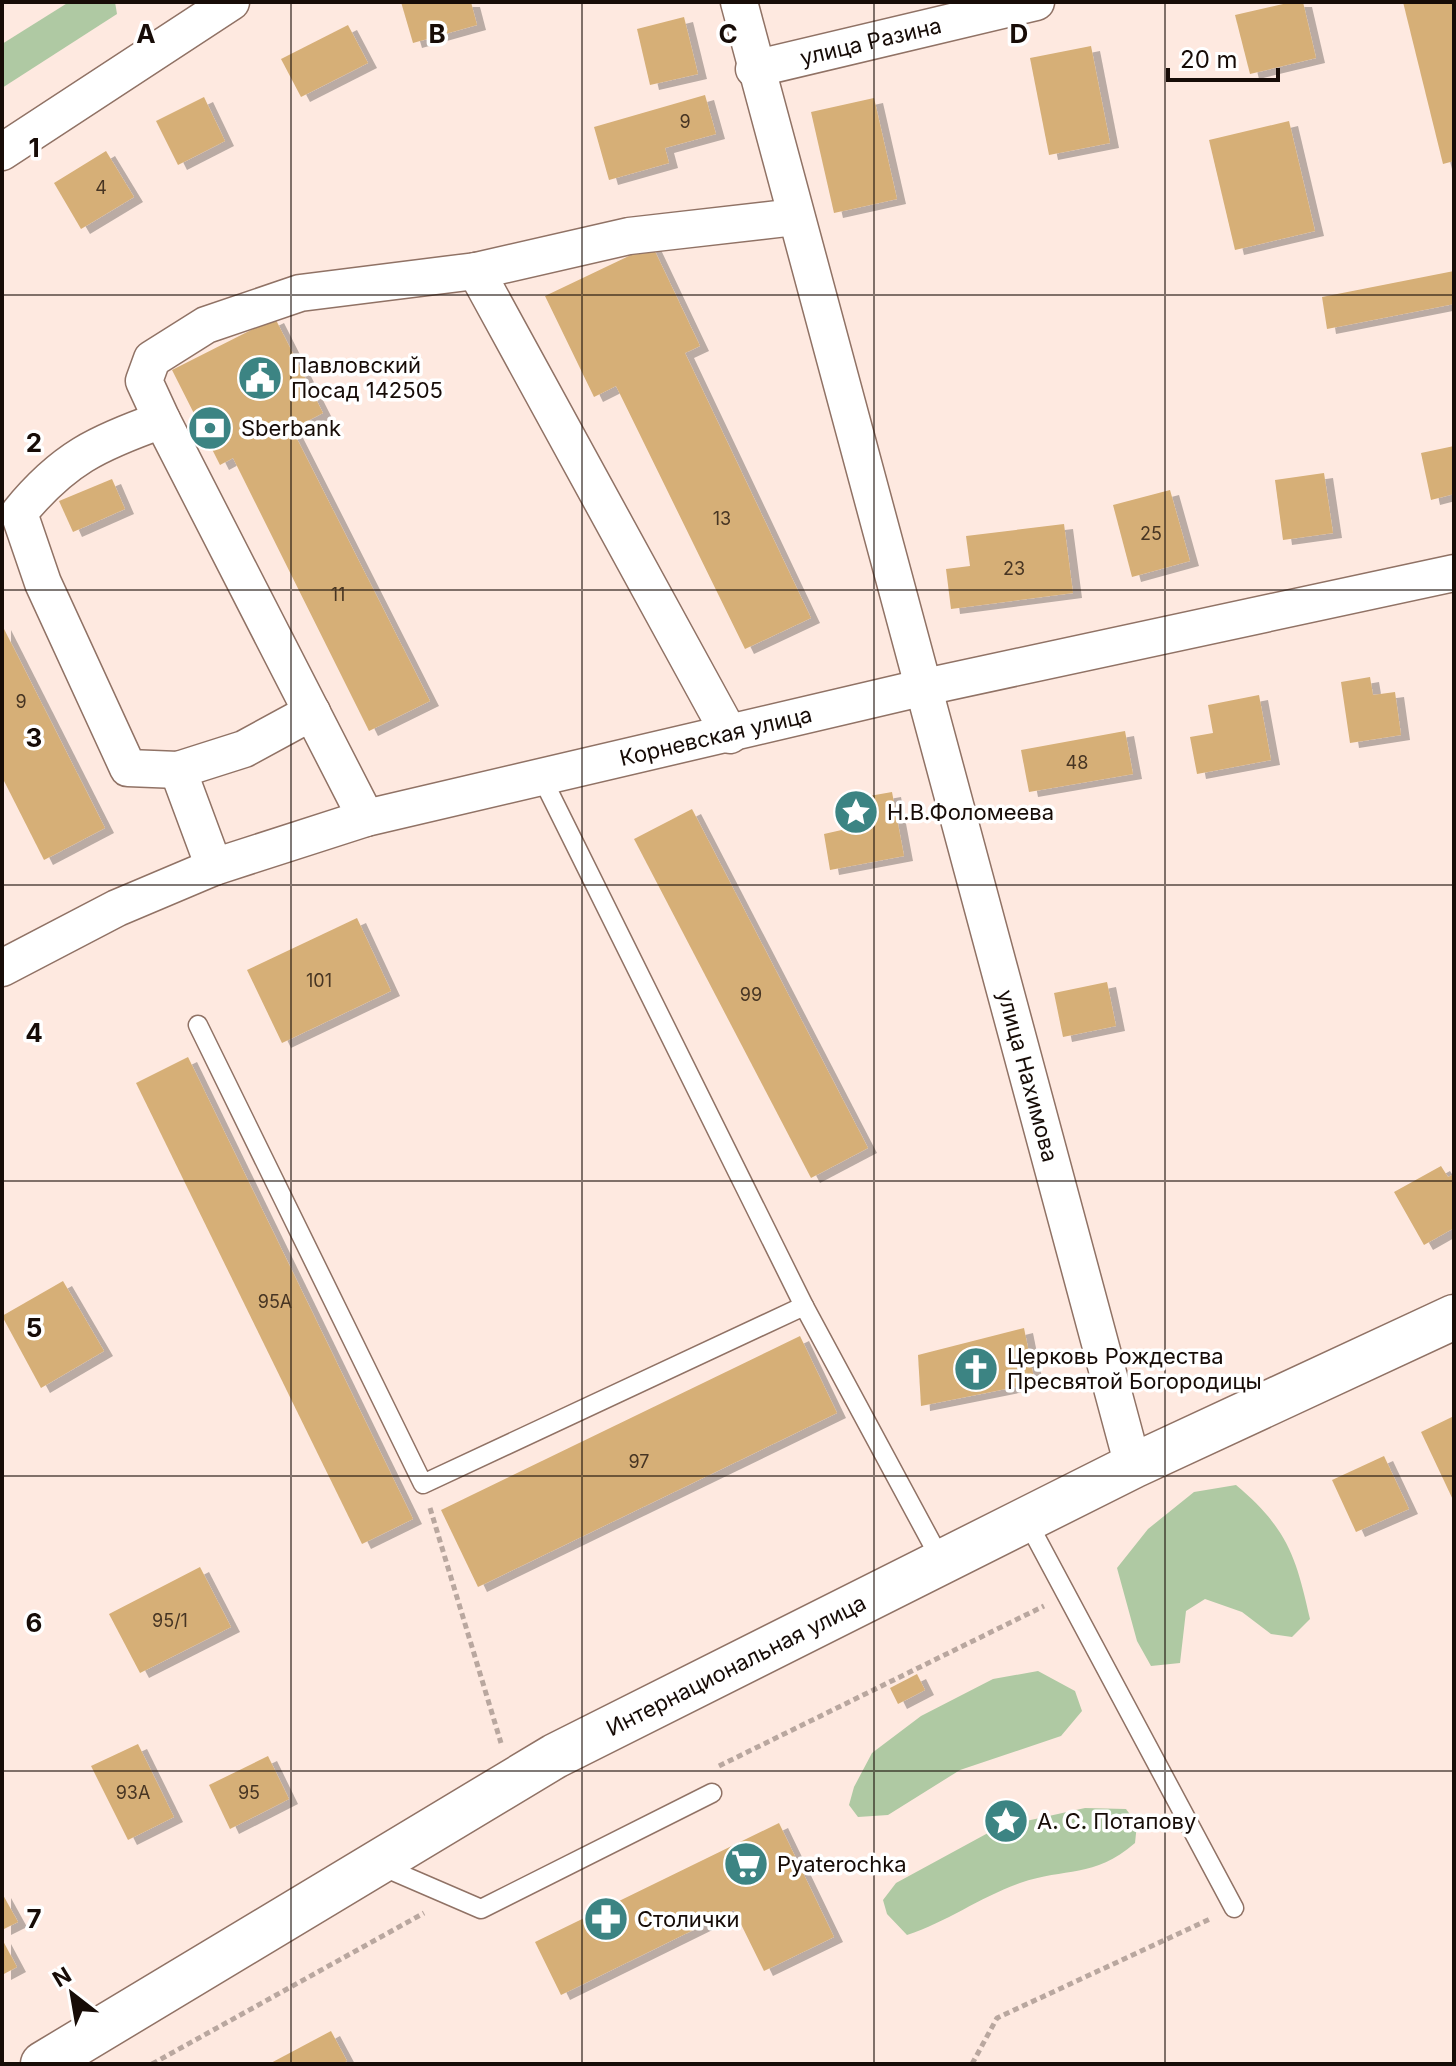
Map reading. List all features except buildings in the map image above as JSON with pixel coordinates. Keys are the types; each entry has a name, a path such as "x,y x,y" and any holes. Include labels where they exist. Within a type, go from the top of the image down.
{"street":[{"path":"2,152 231,2"},
{"path":"739,2 754,69"},
{"name":"улица Разина","path":"754,69 1036,2"},
{"name":"улица Нахимова","path":"754,69 925,687 1133,1466"},
{"path":"366,818 162,420 144,381 152,359 206,325 300,293 476,271 629,236 795,217"},
{"path":"476,271 730,735"},
{"path":"162,420 98,443 46,480 19,513 43,583 128,768 178,770 244,749 312,712"},
{"name":"Корневская улица","path":"2,968 117,908 214,867 366,818 925,687 1454,573"},
{"path":"178,770 214,867"},
{"name":"Интернациональная улица","path":"43,2064 555,1756 1133,1466 1454,1317"}],"lane":[{"path":"542,778 804,1306 942,1562"},
{"path":"198,1025 423,1484 804,1306"},
{"path":"1026,1519 1234,1908"},
{"path":"376,1863 481,1909 712,1793"}],"path":[{"path":"423,1484 502,1745"},
{"path":"972,2064 997,2018 1234,1908"}],"green space":[{"path":"69,2 115,2 117,14 2,88 2,44"},
{"path":"1236,1485 1267,1515 1287,1544 1300,1578 1310,1619 1292,1637 1271,1634 1242,1612 1205,1599 1186,1611 1180,1663 1151,1666 1137,1641 1117,1568 1148,1529 1194,1492"},
{"path":"1038,1671 1075,1691 1082,1711 1061,1736 960,1770 888,1815 858,1817 849,1805 854,1787 872,1753 921,1716 993,1679"},
{"path":"1085,1808 1126,1809 1137,1824 1135,1843 1106,1862 1020,1883 907,1935 887,1914 883,1900 896,1883 999,1827"}],"place":[{"name":"Павловский Посад 142505","path":"260,378"},
{"name":"Sberbank","path":"210,428"},
{"name":"Н.В.Фоломеева","path":"856,812"},
{"name":"Церковь Рождества Пресвятой Богородицы","path":"976,1369"},
{"name":"А. С. Потапову","path":"1006,1821"},
{"name":"Pyaterochka","path":"746,1864"},
{"name":"Столички","path":"606,1919"}]}
